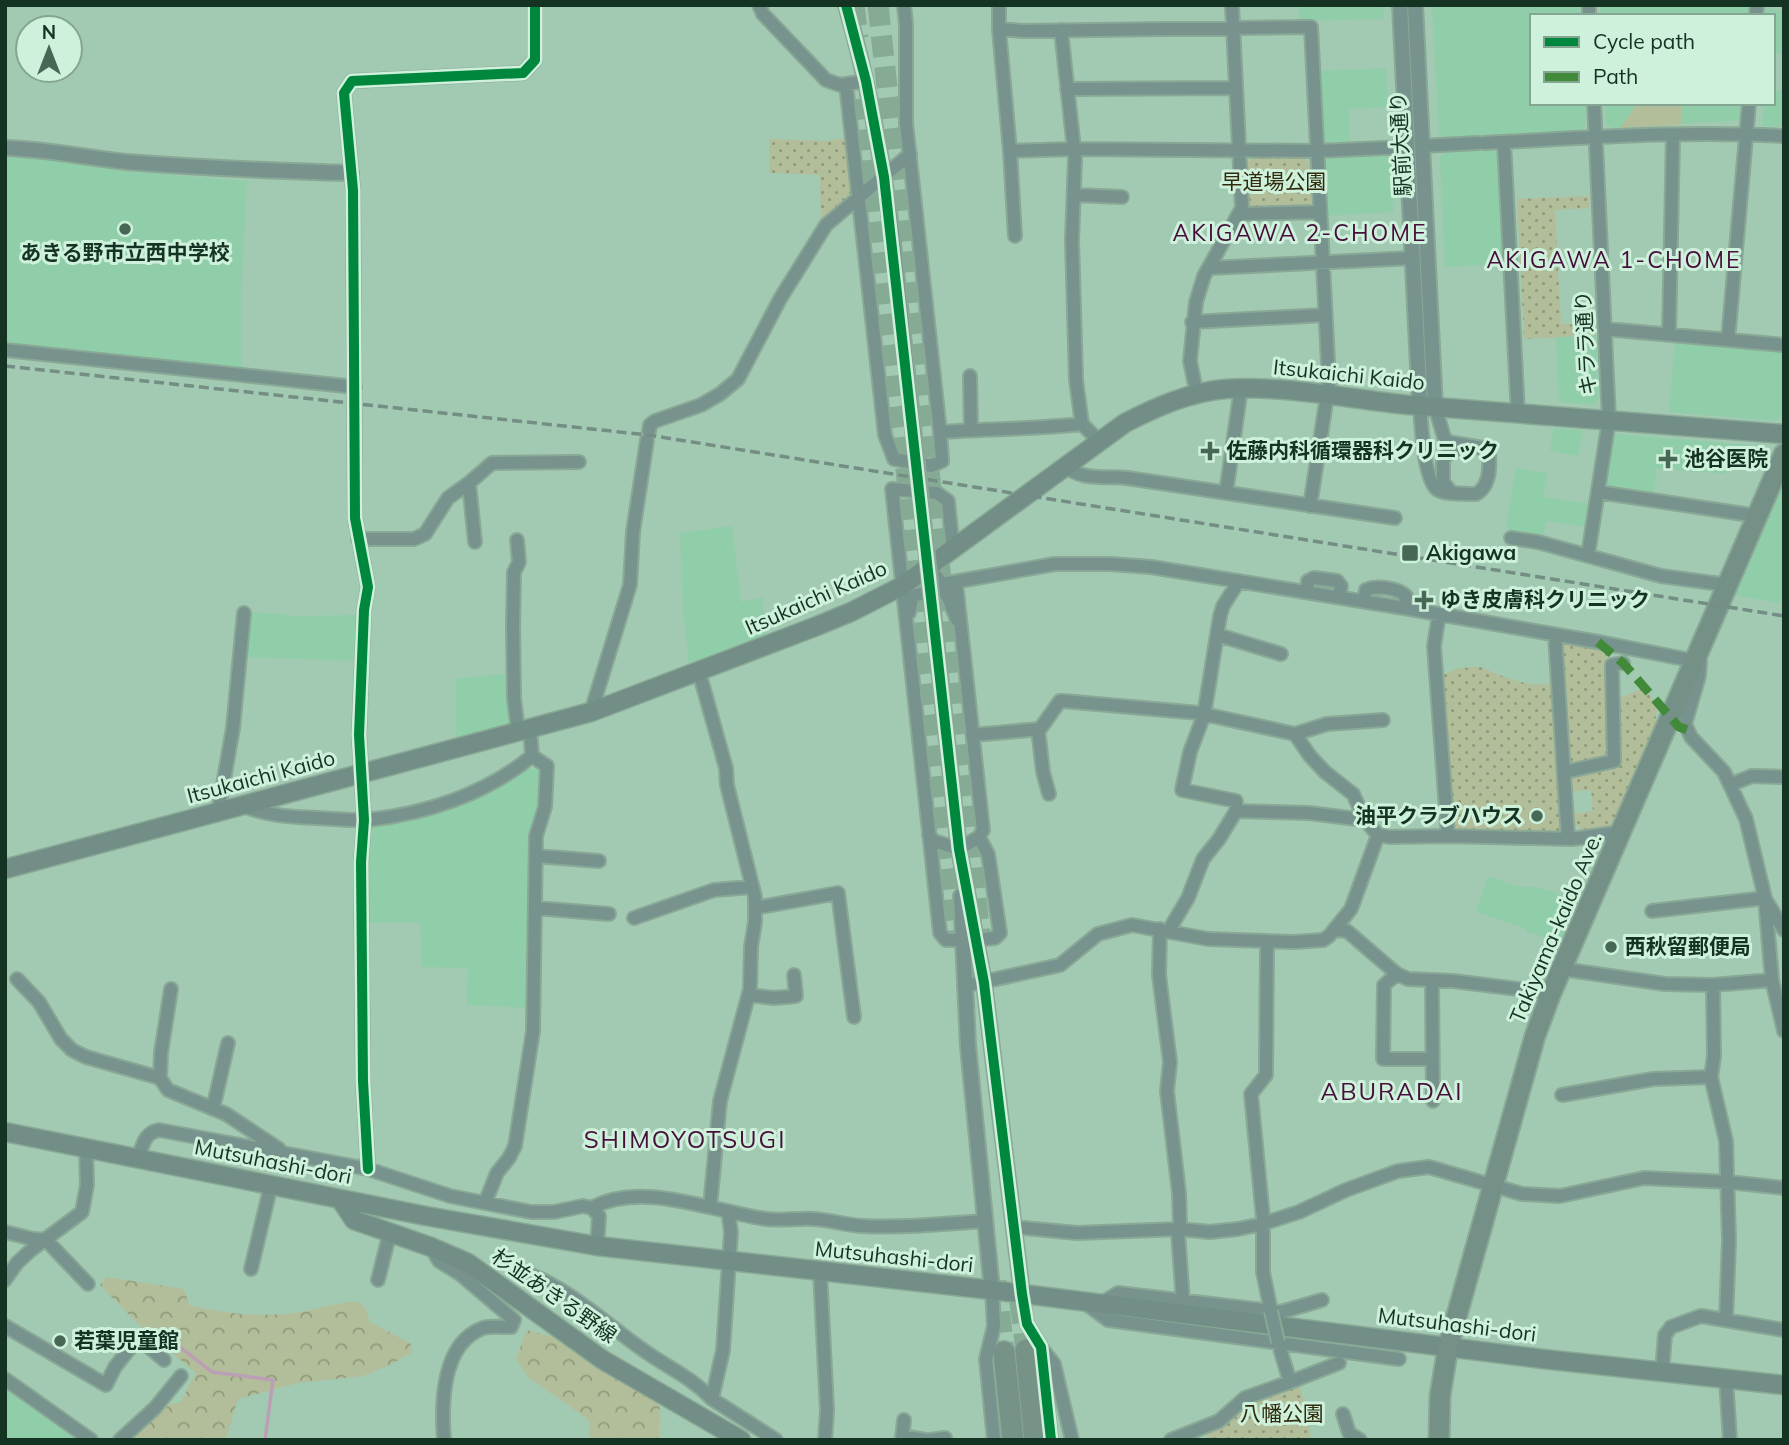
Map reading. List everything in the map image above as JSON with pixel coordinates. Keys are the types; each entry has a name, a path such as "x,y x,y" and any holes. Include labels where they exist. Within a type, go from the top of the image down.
{"highway":[{"name":"Takiyama-kaido Ave.","path":"1439,1440 1440,1396 1448,1347 1535,1035 1757,516 1782,465"},
{"path":"1033,1348 1035,1440"},
{"path":"1004,1352 1013,1440"}],"main road":[{"name":"Itsukaichi Kaido","path":"5,870 592,712 851,612 902,586 1099,440 1147,412 1197,395 1241,388 1518,414 1784,434"},
{"name":"Mutsuhashi-dori","path":"5,1132 499,1230 597,1246 992,1290 1448,1347 1784,1385"},
{"name":"杉並あきる野線","path":"340,1199 354,1220 468,1263 603,1360 741,1440"}],"street":[{"path":"368,1169 363,1081 361,862 365,820 359,735 364,610 368,587 355,518 351,173 344,93 352,81 523,73 535,60 535,5"},
{"path":"759,5 763,14 826,80 840,85 866,81"},
{"path":"846,5 866,81 892,234 969,940 964,986 992,1290 994,1326 986,1359 994,1440"},
{"path":"846,84 885,435 894,459 931,466 942,461 906,123 904,5"},
{"path":"999,5 1016,236"},
{"path":"1197,395 1190,361 1196,302 1209,268 1242,208 1232,5"},
{"name":"駅前大通り","path":"1400,5 1415,146 1428,406"},
{"name":"駅前大通り","path":"1415,5 1413,258 1428,406"},
{"path":"999,29 1311,27 1329,383 1310,506"},
{"path":"1062,30 1073,149 1072,240 1076,380 1082,424 1099,440"},
{"path":"1067,89 1236,88"},
{"name":"キララ通り","path":"1588,555 1609,420 1594,105"},
{"path":"1728,340 1749,105"},
{"path":"1010,151 1317,151 1673,135 1784,136"},
{"path":"1669,335 1673,135"},
{"path":"1504,142 1518,414"},
{"path":"5,148 49,150 172,166 351,173"},
{"path":"592,712 630,584 633,532 650,425 701,405 738,379 780,299 816,240 837,215 910,154"},
{"path":"1074,195 1122,197"},
{"path":"1240,214 1320,212"},
{"path":"1209,268 1413,258"},
{"path":"1192,322 1325,315"},
{"path":"1605,329 1784,345"},
{"path":"5,350 355,387"},
{"path":"970,376 971,430"},
{"path":"1226,493 1241,388"},
{"path":"1428,406 1446,440 1451,444 1482,448 1487,452 1489,462 1486,480 1481,491 1476,494 1436,489 1429,479 1428,406"},
{"path":"940,432 997,428 1028,430 1082,424"},
{"path":"1451,492 1443,482 1443,459 1451,451 1464,446"},
{"path":"358,539 414,539 425,534 448,498 492,463 579,462"},
{"path":"1066,465 1071,472 1080,475 1107,476 1395,518"},
{"path":"469,483 475,542"},
{"path":"953,550 948,501 937,493 892,489 940,933 946,940 995,938 1000,933 988,854 979,837"},
{"path":"1598,492 1757,516"},
{"path":"1511,538 1538,542 1661,576 1728,585"},
{"path":"485,1203 497,1173 515,1146 533,1031 536,836 545,807 547,766 532,755 514,698 514,572 519,562 517,540"},
{"path":"928,567 942,583 956,583 1055,564 1152,567 1364,601 1695,660 1700,663 1699,677 1685,724 1691,737 1732,784 1746,819 1765,898 1772,980 1784,1031"},
{"path":"1183,1301 1179,1193 1167,1091 1170,1062 1158,975 1164,930 1188,898 1203,859 1236,811 1236,801 1182,790 1190,752 1204,715 1223,606 1239,582"},
{"path":"929,835 934,841 959,849 979,837 983,830 956,583"},
{"path":"906,631 915,595 941,591 947,596 956,619 961,623"},
{"path":"218,813 233,728 244,612"},
{"path":"1439,614 1434,646 1448,836"},
{"path":"1218,635 1281,654"},
{"path":"1555,635 1568,838"},
{"path":"1565,772 1614,761 1612,665 1623,663"},
{"path":"699,672 726,768 727,785 755,908 749,995 720,1101 710,1207"},
{"path":"973,735 1038,729 1063,701 1156,708 1295,734 1327,724 1383,720"},
{"path":"1038,729 1043,772 1049,794"},
{"path":"1295,734 1325,772 1353,794 1365,820 1378,835 1568,838 1621,832"},
{"path":"244,806 286,816 365,820 401,815 460,797 496,781 532,755"},
{"path":"1732,784 1752,776 1784,777"},
{"path":"1236,811 1309,813 1365,820"},
{"path":"964,986 1060,965 1098,934 1132,925 1202,939 1323,940 1350,909 1378,835"},
{"path":"536,856 599,861"},
{"path":"634,918 714,890 752,887"},
{"path":"755,908 838,893 854,1017"},
{"path":"1653,911 1765,898"},
{"path":"1765,898 1784,930"},
{"path":"536,908 609,914"},
{"path":"1334,930 1347,931 1397,974 1408,979 1453,981 1551,993"},
{"path":"969,940 984,983 1021,1294 1051,1440"},
{"path":"1267,941 1266,1075 1251,1094 1262,1224 1263,1272 1278,1342 1290,1382"},
{"path":"1562,969 1665,984 1713,985 1772,980"},
{"path":"1397,974 1384,985 1383,1059 1431,1059"},
{"path":"749,995 774,998 796,996 794,975"},
{"path":"17,979 39,1002 61,1039 72,1049 86,1057 160,1078"},
{"path":"1432,981 1433,1101"},
{"path":"1713,985 1714,1056 1711,1077 1726,1141 1728,1182 1726,1320"},
{"path":"171,989 160,1078 168,1090 226,1114 284,1153"},
{"path":"213,1109 228,1043"},
{"path":"1562,1095 1653,1079 1711,1077"},
{"path":"138,1158 145,1137 159,1130 368,1169 450,1196 531,1212 554,1212 583,1206 592,1208 599,1216 597,1246"},
{"path":"5,1280 24,1256 82,1212 87,1185 86,1148"},
{"path":"1014,1227 1077,1233 1179,1229 1210,1232 1262,1224 1299,1212 1346,1189 1410,1169 1429,1167 1522,1194 1560,1196 1644,1178 1784,1188"},
{"path":"251,1269 271,1185"},
{"path":"592,1208 602,1202 620,1198 642,1197 710,1207 764,1219 814,1219 866,1226 985,1221"},
{"path":"712,1399 723,1350 732,1232 729,1211"},
{"path":"5,1232 46,1240 88,1284"},
{"path":"378,1280 390,1232"},
{"path":"431,1247 439,1261 460,1274 514,1320 510,1327 484,1328 458,1346 446,1384 444,1440"},
{"path":"518,1270 553,1284 648,1353 696,1382 712,1399 776,1440"},
{"path":"820,1272 827,1410 825,1440"},
{"path":"1322,1300 1281,1312 1118,1293 1092,1304 1108,1320 1399,1359"},
{"path":"1662,1372 1665,1335 1671,1327 1702,1316 1784,1330"},
{"path":"5,1326 106,1385 115,1367 138,1338 164,1360"},
{"path":"1033,1348 1054,1364 1072,1440"},
{"path":"1174,1439 1219,1422 1245,1398 1339,1363"},
{"path":"120,1440 155,1408 181,1376"},
{"path":"5,1379 91,1440"},
{"path":"1726,1379 1730,1440"},
{"path":"1341,1414 1349,1433 1360,1440"},
{"path":"904,1420 902,1438 925,1440"},
{"path":"931,1440 945,1440"}],"shaded area":[{"path":"1298,5 1383,5 1384,19 1299,21"},
{"path":"1432,5 1580,5 1580,14 1530,14 1530,105 1585,105 1586,126 1579,132 1445,139 1439,134"},
{"path":"1600,5 1752,5 1751,14 1600,14"},
{"path":"1762,9 1784,10 1784,54 1775,53 1775,14 1761,14"},
{"path":"1386,68 1388,107 1349,109 1350,145 1328,146 1322,141 1319,71"},
{"path":"1775,90 1784,91 1784,127 1762,126 1764,105 1775,105"},
{"path":"1605,105 1744,105 1741,120 1612,128 1606,123"},
{"path":"1493,150 1498,155 1504,264 1445,267 1440,158 1446,152"},
{"path":"1385,153 1391,159 1394,212 1325,216 1323,163 1329,156"},
{"name":"あきる野市立西中学校","path":"5,157 52,160 124,171 247,181 241,372 5,347"},
{"path":"1596,335 1599,399 1592,405 1559,402 1556,337"},
{"path":"1675,341 1784,350 1784,415 1775,421 1669,412"},
{"path":"1554,428 1583,430 1578,456 1550,451"},
{"path":"1618,434 1762,446 1771,460 1767,469 1726,466 1725,474 1656,468 1654,494 1610,488 1605,482 1613,438"},
{"path":"1516,468 1547,473 1543,497 1592,504 1588,527 1546,521 1543,537 1511,533 1506,526"},
{"path":"1784,482 1784,604 1734,595 1774,504"},
{"path":"732,526 741,602 762,597 767,631 764,636 689,665 683,610 680,533"},
{"path":"253,612 298,616 357,615 356,661 246,657 249,617"},
{"path":"512,673 515,724 456,740 456,679"},
{"path":"542,768 529,1008 467,1005 468,968 422,967 420,922 368,923 365,862 370,823 405,817 523,769"},
{"path":"1488,876 1519,887 1538,887 1576,901 1561,943 1476,912"},
{"path":"5,1382 85,1440 5,1440"}],"green space":[{"path":"1637,105 1682,105 1682,123 1677,125 1620,128"},
{"path":"845,138 851,200 821,229 820,175 769,173 769,139 825,141"},
{"name":"早道場公園","path":"1252,158 1304,158 1310,163 1313,201 1307,206 1261,207 1250,210 1247,207 1247,163"},
{"path":"1589,196 1589,208 1555,210 1561,324 1595,323 1596,335 1524,339 1517,199"},
{"path":"1558,640 1595,646 1609,655 1608,715 1611,756 1568,766"},
{"path":"1481,667 1528,683 1556,682 1565,813 1561,833 1455,832 1451,829 1443,675 1459,668"},
{"path":"1643,688 1655,702 1657,721 1610,829 1579,832 1579,826 1572,826 1572,814 1593,811 1591,790 1570,792 1569,778 1572,774 1620,764 1615,740 1614,701"},
{"path":"107,1277 184,1289 189,1305 244,1314 285,1314 359,1302 366,1309 370,1322 411,1344 412,1352 363,1376 298,1383 238,1399 226,1439 131,1440 171,1403 180,1403 196,1373 137,1323 100,1285"},
{"path":"527,1330 612,1352 653,1379 655,1400 660,1408 659,1440 589,1440 590,1421 528,1377 516,1359"},
{"name":"八幡公園","path":"1298,1383 1308,1412 1311,1440 1208,1440 1206,1432 1248,1401"}],"waterway":[{"path":"171,1340 212,1372 273,1380 265,1440"}],"tunnel":[{"path":"854,5 858,38"},
{"path":"878,5 980,936"},
{"path":"865,98 957,932"},
{"path":"996,1281 1004,1352"},
{"path":"1020,1302 1026,1350"}],"railway":[{"path":"5,366 648,435 1784,616"}],"marked path":[{"path":"1598,642 1623,663 1679,727 1688,730"}],"cycle path":[{"path":"368,1169 363,1081 361,862 364,820 359,735 364,610 368,587 355,518 353,190 344,93 352,81 523,73 535,60 535,5"},
{"path":"846,5 866,81 884,177 959,849 984,983 1022,1294 1027,1324 1041,1347 1051,1440"}],"place":[{"name":"あきる野市立西中学校","path":"125,229"},
{"name":"佐藤内科循環器科クリニック","path":"1210,451"},
{"name":"池谷医院","path":"1668,459"},
{"name":"Akigawa","path":"1410,553"},
{"name":"ゆき皮膚科クリニック","path":"1424,600"},
{"name":"油平クラブハウス","path":"1537,816"},
{"name":"西秋留郵便局","path":"1611,947"},
{"name":"若葉児童館","path":"60,1341"}],"district":[{"name":"AKIGAWA 2-CHOME","path":"1300,233"},
{"name":"AKIGAWA 1-CHOME","path":"1614,260"},
{"name":"ABURADAI","path":"1392,1092"},
{"name":"SHIMOYOTSUGI","path":"685,1140"}]}
